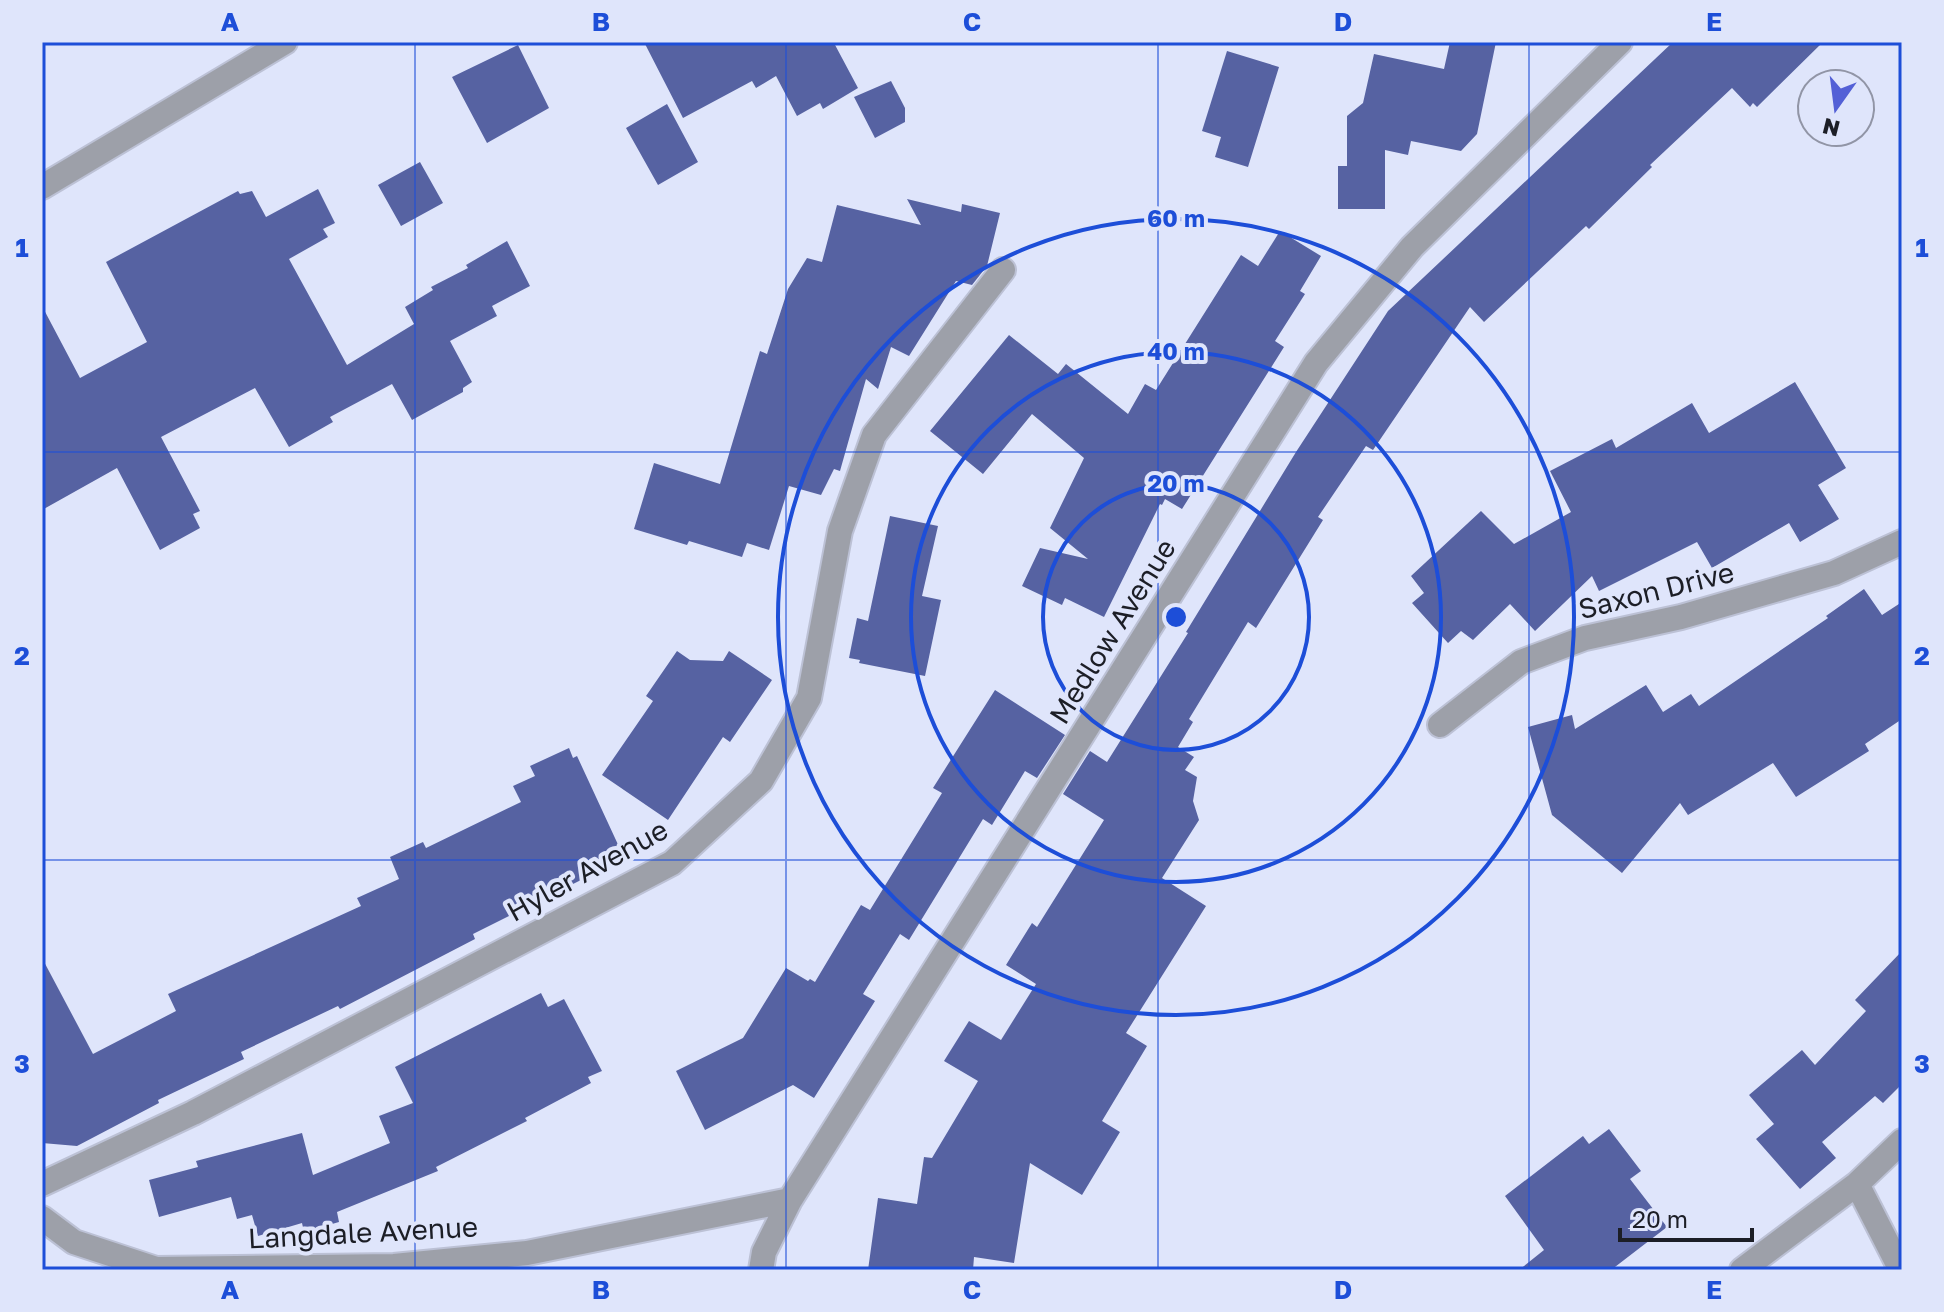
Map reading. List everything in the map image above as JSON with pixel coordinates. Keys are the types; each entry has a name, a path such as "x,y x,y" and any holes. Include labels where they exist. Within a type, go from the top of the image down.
{"street":[{"path":"42,187 285,42"},
{"name":"Medlow Avenue","path":"761,1270 764,1252 790,1200 1316,363 1412,247 1620,42"},
{"name":"Hyler Avenue","path":"42,1184 207,1106 672,863 761,781 809,698 840,531 874,435 1003,270"},
{"name":"Saxon Drive","path":"1440,725 1521,662 1585,638 1681,617 1834,573 1902,542"},
{"path":"1742,1270 1857,1184 1902,1141"},
{"path":"1857,1184 1901,1270"},
{"name":"Langdale Avenue","path":"42,1218 74,1242 155,1270 394,1266 527,1253 790,1200"}],"building":[{"path":"644,42 836,42 858,88 823,109 820,103 797,116 776,76 756,88 752,81 683,118"},
{"path":"1450,42 1496,42 1477,134 1461,151 1411,141 1408,155 1385,150 1385,209 1338,209 1338,166 1347,166 1347,116 1363,103 1374,54 1444,69"},
{"path":"1673,42 1823,42 1757,107 1753,103 1750,107 1732,88 1650,165 1652,167 1589,229 1586,226 1484,322 1470,307 1373,450 1366,446 1318,517 1323,520 1256,628 1248,622 1189,719 1193,722 1178,747 1194,757 1185,770 1197,777 1193,801 1199,820 1162,878 1206,906 1126,1033 1147,1046 1102,1121 1120,1132 1082,1195 1030,1163 1014,1263 974,1257 973,1270 868,1270 878,1198 917,1204 924,1157 932,1158 978,1081 944,1061 969,1021 1001,1040 1036,984 1006,965 1032,923 1037,927 1104,820 1063,794 1090,751 1107,762 1296,452 1388,311"},
{"path":"518,45 549,108 487,143 452,77"},
{"path":"1227,51 1279,67 1248,167 1215,157 1221,137 1202,131"},
{"path":"891,81 905,108 905,122 875,138 854,97"},
{"path":"667,104 698,162 658,185 626,128"},
{"path":"420,162 443,203 401,226 378,185"},
{"path":"318,189 335,223 323,229 328,237 289,259 347,365 414,324 405,307 433,290 431,287 468,268 466,265 507,241 530,286 492,306 497,316 450,341 472,382 463,388 463,392 412,420 392,384 330,417 333,422 289,447 255,388 161,437 200,511 193,514 200,528 160,550 117,468 42,510 42,306 80,378 147,342 106,262 238,191 240,194 252,191 266,217"},
{"path":"907,199 961,212 962,204 1000,213 987,266 972,285 956,281 909,356 891,347 878,389 866,379 840,471 834,469 821,495 789,486 769,550 747,543 742,557 634,529 654,463 720,484 760,351 767,354 788,289 807,258 822,262 837,205 921,225"},
{"path":"1280,231 1321,256 1300,291 1305,294 1275,341 1284,347 1182,509 1165,499 1160,504 1104,617 1065,598 1062,605 1022,586 1040,548 1088,559 1050,528 1084,458 1032,414 983,474 930,431 1009,335 1058,374 1066,364 1128,414 1145,384 1156,390 1241,255 1258,266"},
{"path":"1795,382 1846,468 1818,485 1839,519 1800,542 1789,523 1712,568 1697,542 1599,591 1592,576 1535,631 1510,604 1473,640 1461,631 1448,643 1412,603 1424,593 1411,576 1481,511 1514,544 1571,512 1550,471 1612,439 1616,448 1692,403 1709,433"},
{"path":"890,516 938,526 922,596 941,600 925,676 859,663 860,660 849,658 857,618 868,621"},
{"path":"1864,589 1882,615 1902,602 1902,719 1865,744 1869,751 1796,797 1773,763 1688,815 1680,803 1622,873 1552,815 1528,727 1572,715 1575,729 1646,685 1663,712 1691,694 1699,706 1828,618 1826,616"},
{"path":"677,651 690,660 723,661 729,651 772,680 730,742 723,737 668,820 602,775 653,701 646,696"},
{"path":"995,690 1065,735 1037,778 1025,771 992,825 983,819 909,940 900,934 863,994 875,1001 814,1098 793,1085 705,1130 676,1071 743,1038 786,968 815,982 861,905 870,910 942,793 933,788"},
{"path":"569,748 573,758 577,756 621,851 598,862 603,869 473,934 475,939 340,1009 338,1006 241,1052 244,1059 158,1100 159,1103 77,1146 42,1143 42,958 93,1054 176,1011 168,994 361,906 357,898 399,879 390,857 423,842 426,848 521,802 513,786 535,776 530,766"},
{"path":"1902,951 1902,1084 1883,1103 1875,1096 1822,1142 1836,1158 1800,1189 1756,1139 1774,1124 1749,1095 1802,1050 1815,1065 1866,1011 1855,1000"},
{"path":"541,993 548,1007 564,999 602,1071 588,1077 591,1083 525,1118 527,1121 436,1167 438,1171 337,1212 339,1222 304,1232 302,1223 258,1236 252,1215 237,1219 231,1197 159,1217 149,1180 198,1167 196,1161 302,1133 313,1175 390,1143 379,1116 413,1103 395,1067"},
{"path":"1609,1129 1641,1171 1630,1179 1667,1227 1611,1270 1519,1270 1544,1250 1505,1196 1583,1136 1589,1144"}]}
